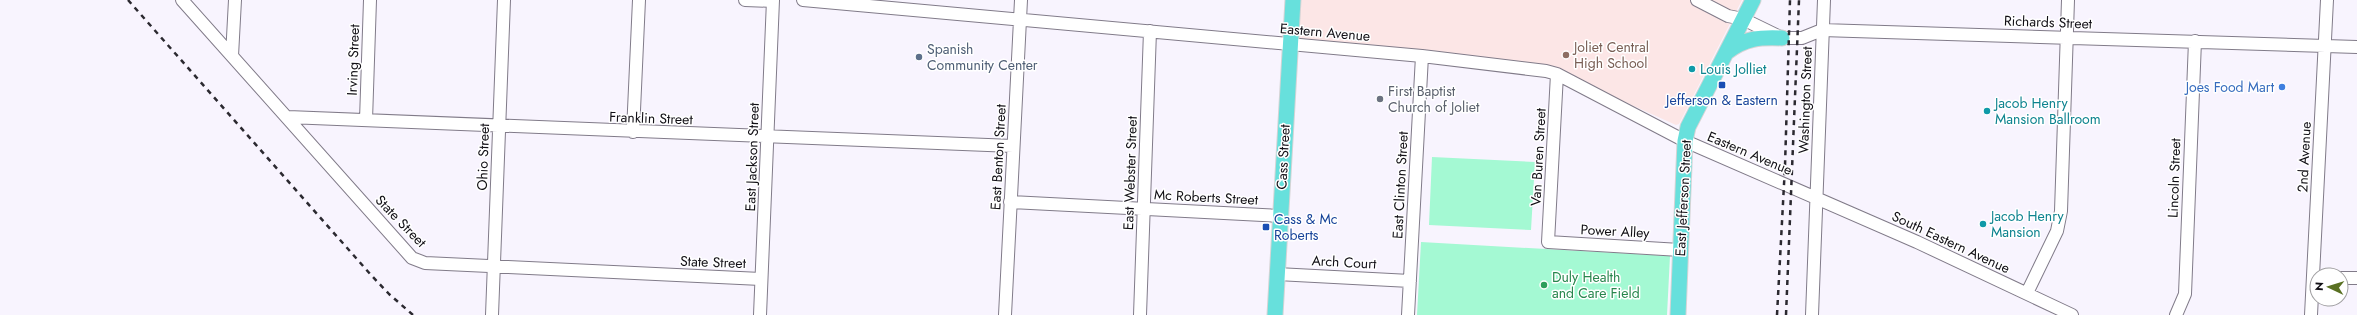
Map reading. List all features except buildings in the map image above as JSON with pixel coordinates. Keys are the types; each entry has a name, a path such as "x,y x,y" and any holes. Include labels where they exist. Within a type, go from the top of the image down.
{"main road":[{"name":"Cass Street","path":"1275,315 1289,44 1293,0"},
{"name":"East Jefferson Street","path":"1678,315 1685,141 1688,126 1753,0"},
{"path":"1726,52 1745,40 1782,38"}],"street":[{"name":"State Street","path":"182,0 288,117 412,258 425,263 761,279"},
{"path":"232,56 235,0"},
{"name":"Irving Street","path":"366,120 370,0"},
{"name":"Ohio Street","path":"492,315 504,0"},
{"path":"633,132 639,0"},
{"path":"745,0 774,1"},
{"name":"Eastern Avenue","path":"803,0 1422,56 1557,74 1685,141 1817,198"},
{"name":"East Benton Street","path":"1005,315 1022,0"},
{"name":"Richards Street","path":"1697,0 1728,16 1743,19 1782,38 1802,38 1822,30 2357,47"},
{"name":"Washington Street","path":"1812,315 1824,0"},
{"path":"2028,293 2057,230 2061,211 2068,0"},
{"name":"2nd Avenue","path":"2315,267 2326,0"},
{"name":"East Jackson Street","path":"760,315 774,1"},
{"name":"East Webster Street","path":"1140,315 1150,31"},
{"name":"Lincoln Street","path":"2176,315 2185,294 2195,42"},
{"name":"East Clinton Street","path":"1408,315 1422,56"},
{"name":"Van Buren Street","path":"1548,242 1557,74"},
{"name":"Franklin Street","path":"288,117 768,138 1013,146"},
{"name":"South Eastern Avenue","path":"1817,198 2028,293 2072,315"},
{"name":"Mc Roberts Street","path":"1010,202 1280,216"},
{"name":"Power Alley","path":"1548,242 1680,250"},
{"name":"Arch Court","path":"1277,274 1410,281"}],"shaded area":[{"name":"Joliet Central High School","path":"1296,0 1742,0 1679,124 1676,125 1558,72 1292,41"}],"green space":[{"path":"1432,157 1535,162 1531,230 1429,225"},
{"name":"Duly Health and Care Field","path":"1421,242 1670,256 1667,315 1417,315"}],"railway":[{"path":"128,0 371,275 389,294 413,315"},
{"path":"1777,315 1785,166 1790,0"},
{"path":"1786,315 1799,0"}],"place":[{"name":"Joliet Central High School","path":"1566,55"},
{"name":"Spanish Community Center","path":"919,57"},
{"name":"Louis Jolliet","path":"1692,69"},
{"name":"Jefferson & Eastern","path":"1722,85"},
{"name":"Joes Food Mart","path":"2282,87"},
{"name":"First Baptist Church of Joliet","path":"1380,99"},
{"name":"Jacob Henry Mansion Ballroom","path":"1987,111"},
{"name":"Jacob Henry Mansion","path":"1983,224"},
{"name":"Cass & Mc Roberts","path":"1266,227"},
{"name":"Duly Health and Care Field","path":"1544,285"}]}
